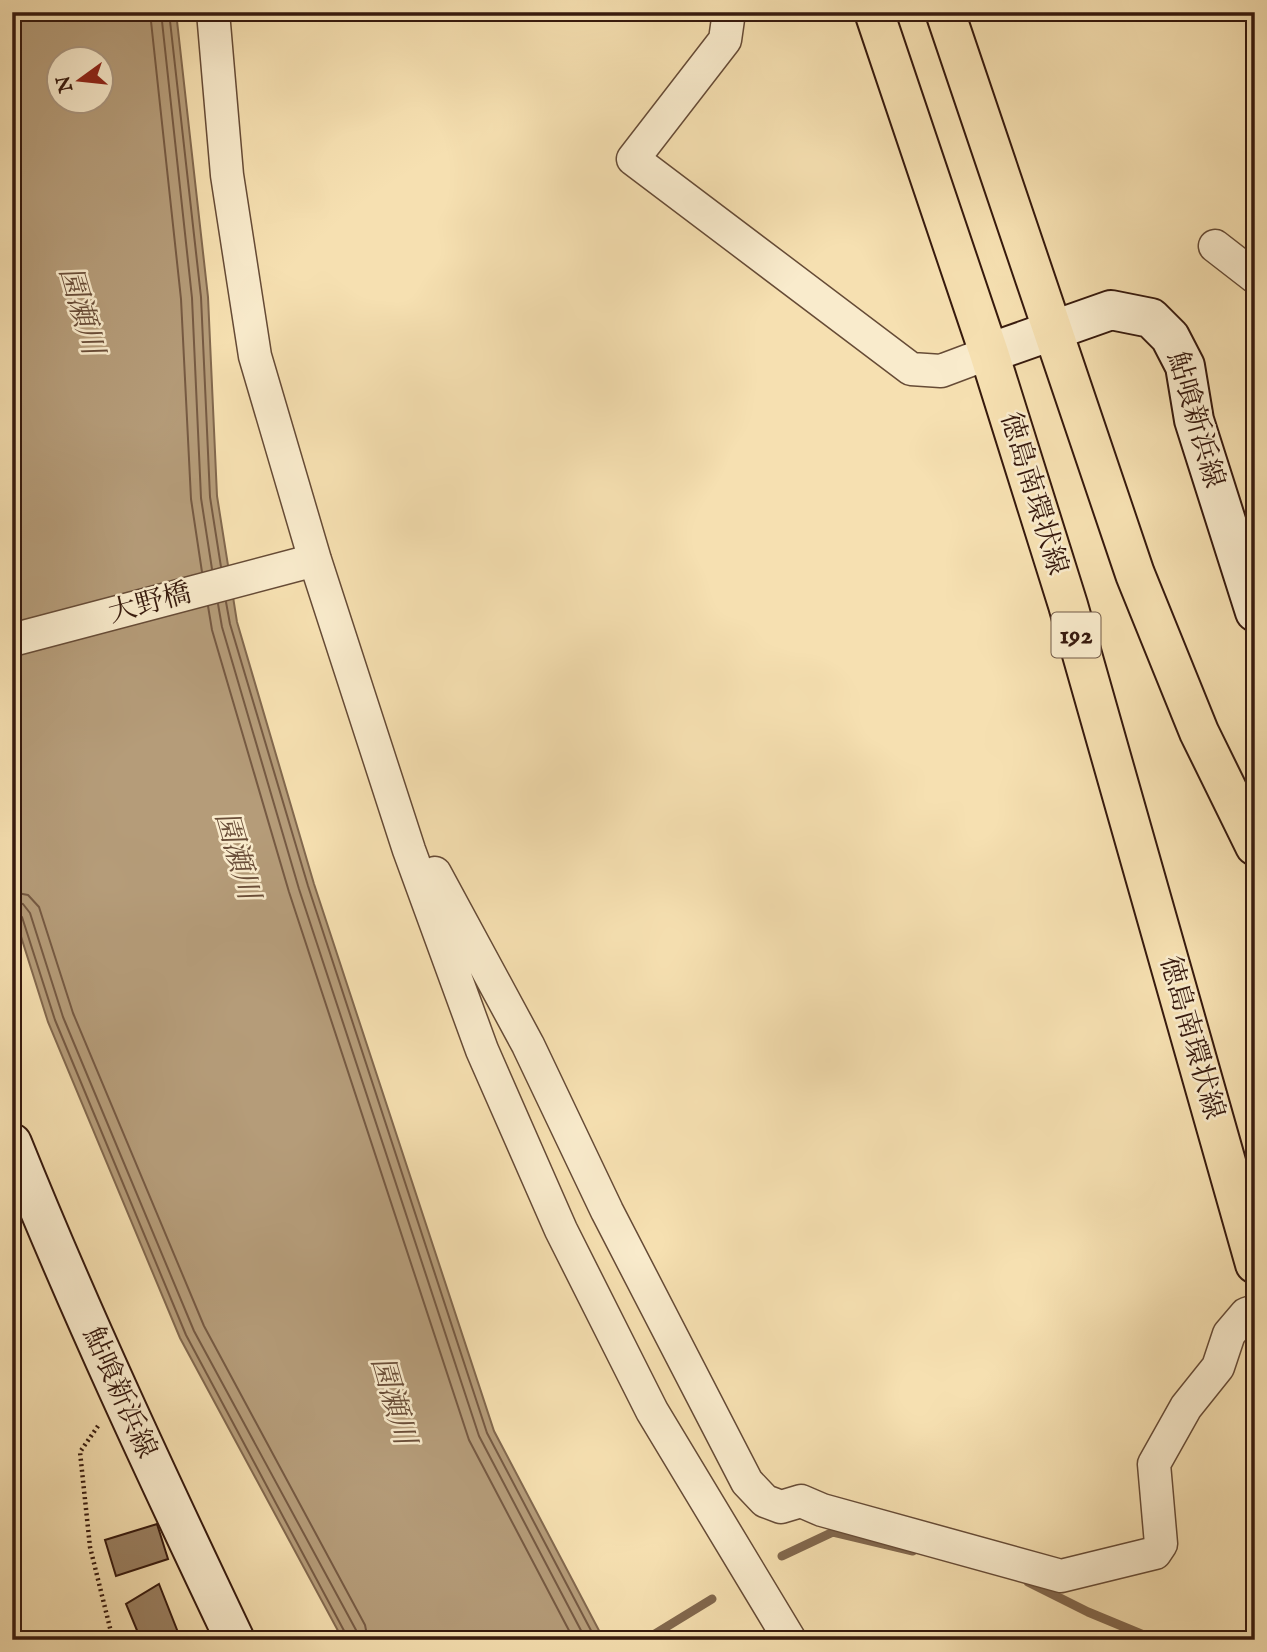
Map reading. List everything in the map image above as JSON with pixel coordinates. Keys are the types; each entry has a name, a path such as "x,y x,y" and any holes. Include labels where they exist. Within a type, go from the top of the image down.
{"highway":[{"name":"徳島南環状線","path":"874,12 989,353 1068,605 1255,1264"},
{"path":"945,12 1135,574 1199,732 1255,846"}],"main road":[{"name":"鮎喰新浜線","path":"989,353 1111,310 1151,318 1170,337 1185,366 1194,420 1251,589"},
{"name":"鮎喰新浜線","path":"12,1143 125,1407 235,1640"}],"street":[{"path":"213,12 227,175 255,356 302,563 482,1050 561,1230 652,1411 790,1640"},
{"path":"729,12 725,40 633,159 879,349 911,369 941,371 989,353"},
{"path":"1215,246 1255,278"},
{"name":"大野橋","path":"12,640 302,563"},
{"path":"410,850 426,854 528,1045 607,1211 747,1482 765,1501 781,1507 801,1501 821,1510 1061,1576 1155,1553 1161,1544 1154,1464 1186,1406 1218,1367 1229,1334 1246,1314 1255,1311"}],"path":[{"path":"113,1640 90,1547 80,1452 100,1423 125,1407"}],"water":[{"name":"園瀬川","path":"12,12 176,12 208,297 217,496 237,622 314,884 494,1431 604,1640 343,1640 180,1338 48,1022 12,908"}],"building":[{"path":"157,1524 168,1559 116,1576 105,1540"},
{"path":"159,1584 181,1640 141,1640 126,1604"}],"waterway":[{"path":"782,1556 833,1532 913,1551"},
{"path":"1028,1582 1088,1612 1146,1636 1146,1640"},
{"path":"645,1640 712,1599"}]}
